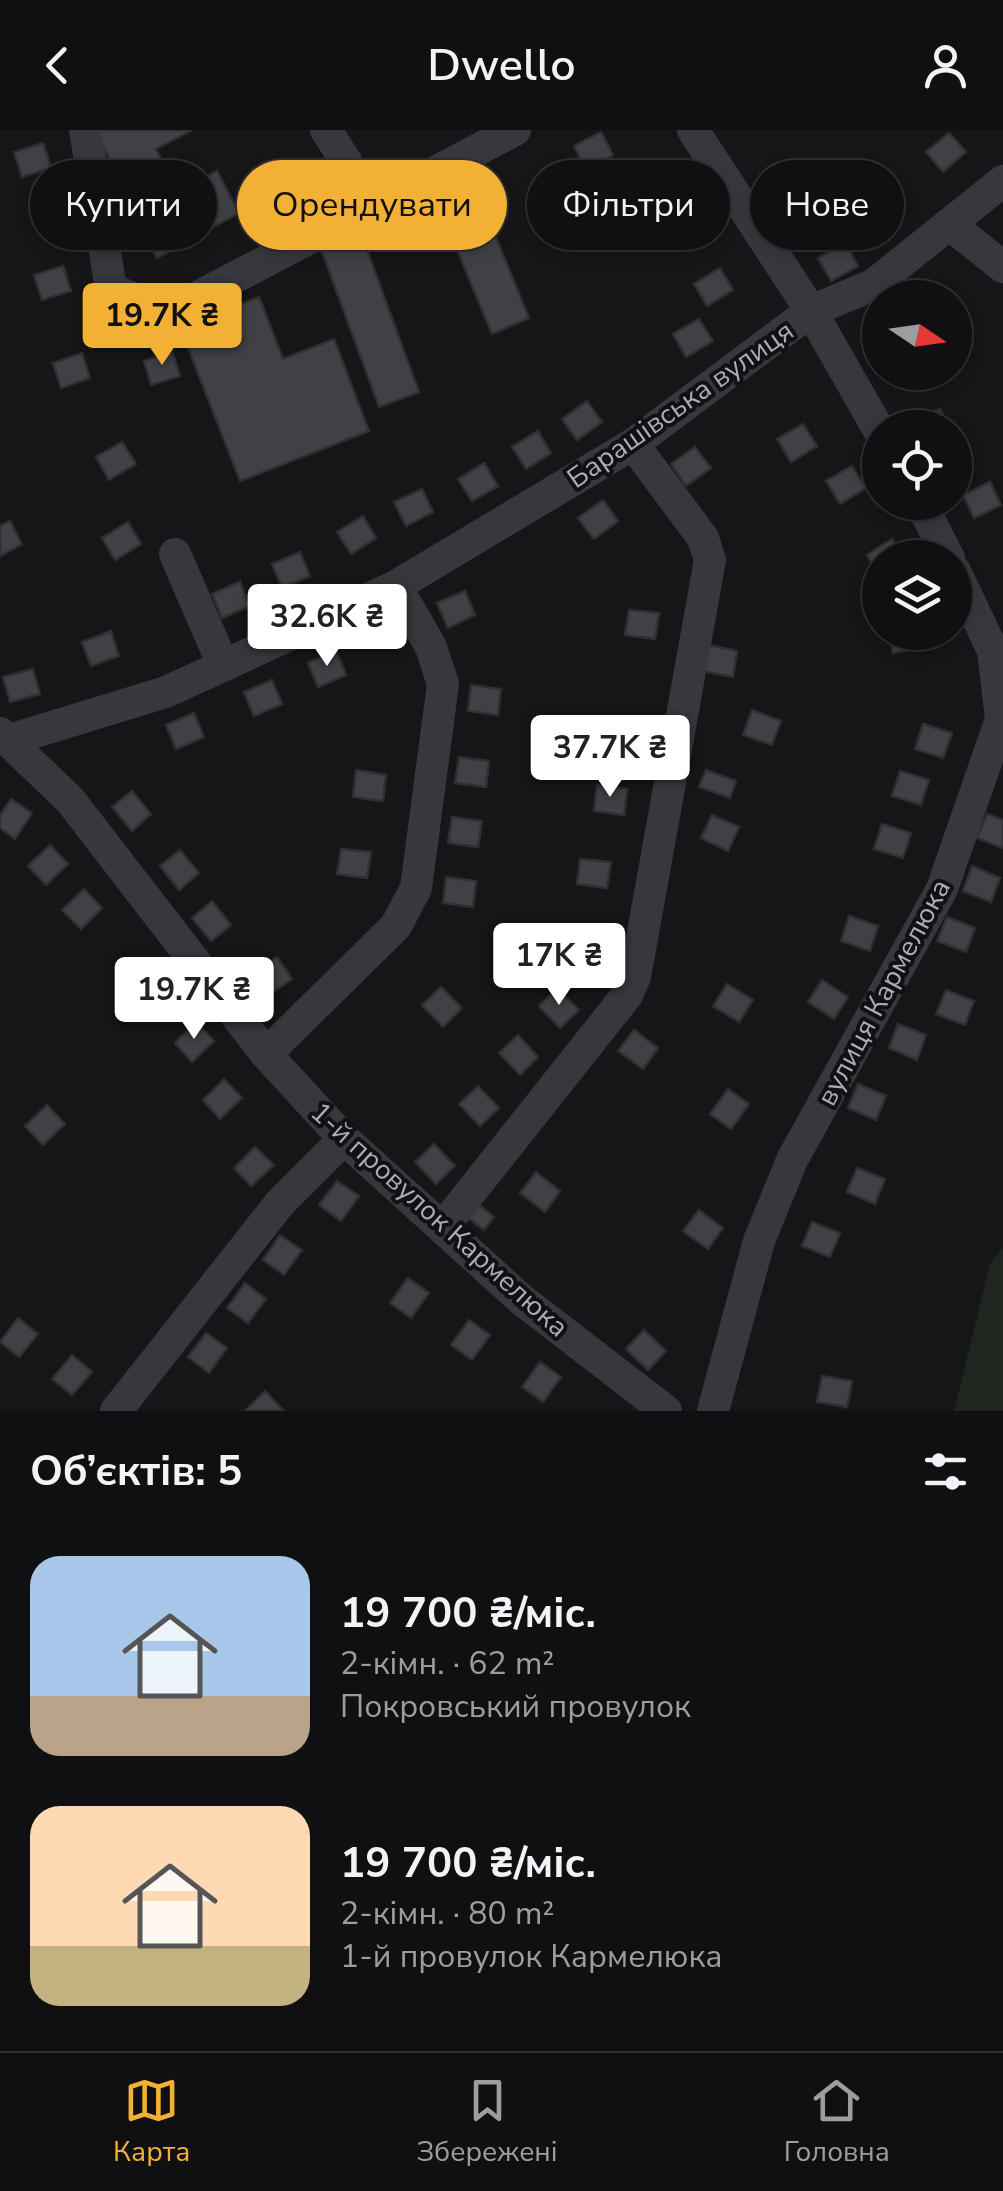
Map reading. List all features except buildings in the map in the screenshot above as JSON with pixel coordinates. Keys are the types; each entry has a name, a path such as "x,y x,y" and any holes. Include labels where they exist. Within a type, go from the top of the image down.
{"street":[{"path":"85,130 111,289 157,308 190,301 515,130"},
{"path":"326,130 345,160"},
{"path":"693,130 811,312 867,410"},
{"name":"Барашівська вулиця","path":"4,737 166,692 396,586 632,444 811,312 873,285 1003,181"},
{"path":"949,224 1003,267"},
{"path":"443,1227 627,996 635,978 710,560 703,538 632,444"},
{"path":"175,554 224,665"},
{"path":"266,1054 396,926 416,888 443,684 430,647 396,586"},
{"name":"вулиця Кармелюка","path":"714,1411 759,1242 792,1160 942,889 1001,719 992,651 972,607"},
{"name":"1-й провулок Кармелюка","path":"4,737 70,800 266,1054 344,1139 522,1300 666,1411"},
{"path":"116,1411 280,1204 344,1139"}],"shaded area":[{"path":"1003,1247 1003,1411 954,1411 990,1264"}]}
